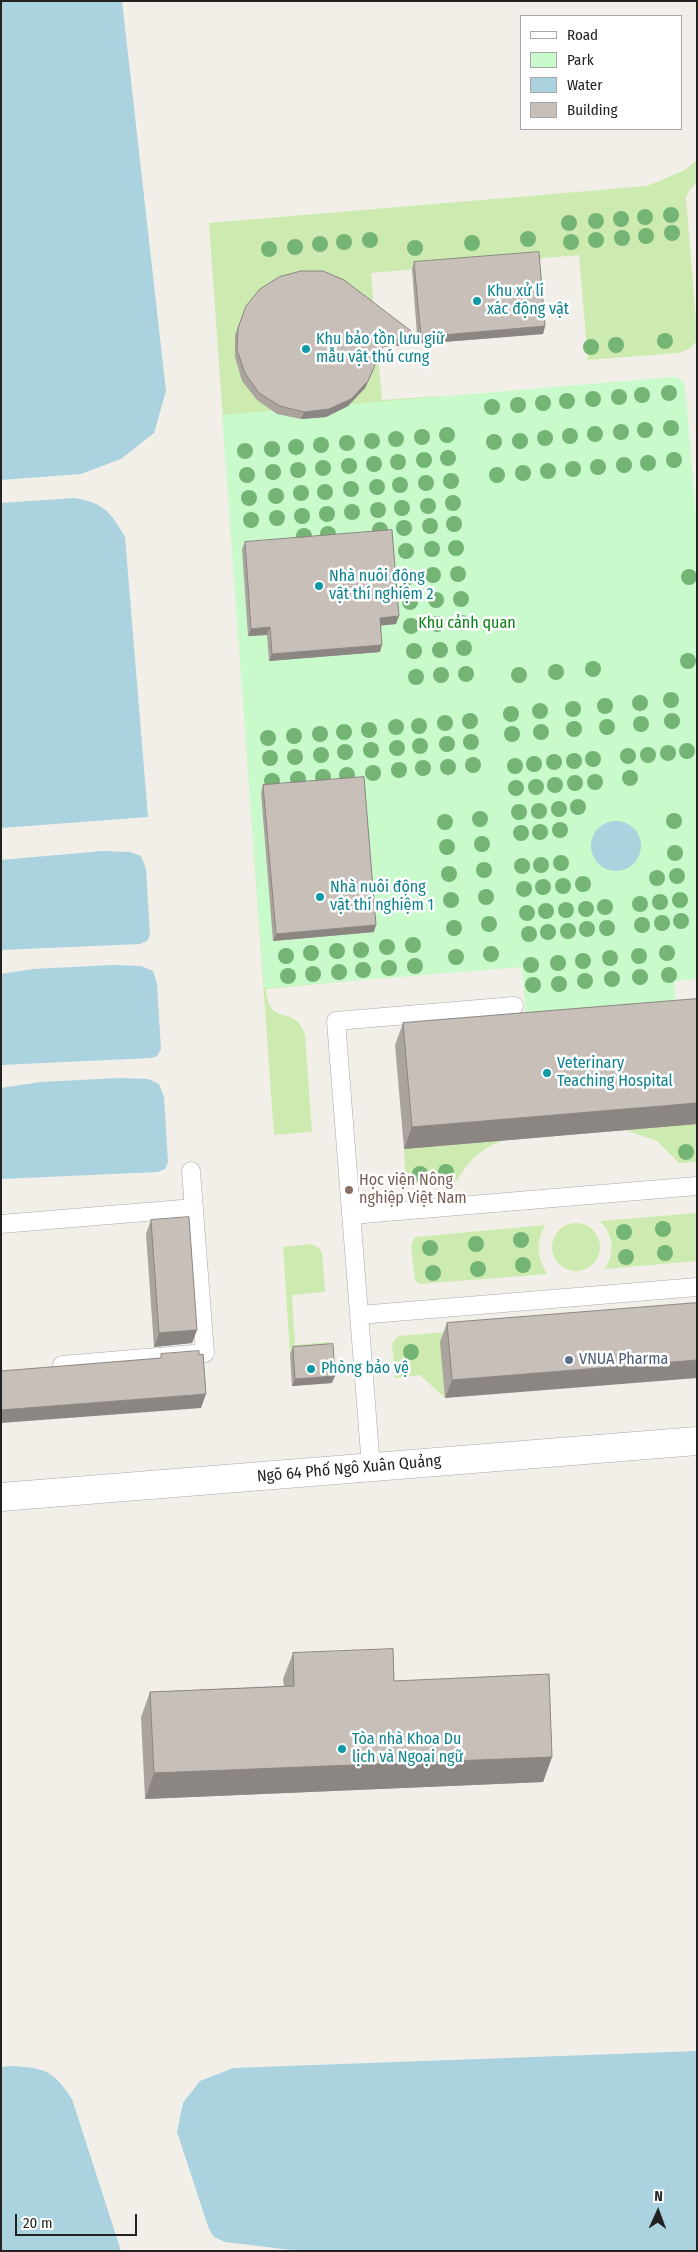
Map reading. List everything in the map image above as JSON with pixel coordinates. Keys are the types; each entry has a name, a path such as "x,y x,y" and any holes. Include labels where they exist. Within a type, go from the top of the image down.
{"street":[{"name":"Ngõ 64 Phố Ngô Xuân Quảng","path":"1,1497 697,1441"}],"lane":[{"path":"371,1467 336,1021 514,1006"},
{"path":"62,1365 205,1353 191,1171"},
{"path":"351,1215 697,1186"},
{"path":"1,1224 194,1208"},
{"path":"359,1315 697,1287"}],"green space":[{"path":"697,160 697,183 690,189 686,197 697,333 696,342 689,349 678,353 588,360 579,255 371,273 382,400 438,396 447,399 423,974 266,989 268,1001 272,1009 295,1020 301,1025 305,1035 312,1132 274,1135 209,223 647,186 685,170"},
{"name":"Khu cảnh quan","path":"679,378 685,385 697,528 697,979 674,981 676,1004 526,1016 522,967 264,988 222,415"},
{"path":"697,1124 697,1162 679,1163 657,1141 625,1130"},
{"path":"505,1140 489,1147 476,1156 456,1182 413,1184 405,1168 404,1149"},
{"path":"697,1213 697,1261 605,1269 612,1250 612,1244 608,1232 600,1221"},
{"path":"571,1223 581,1223 593,1230 600,1242 600,1252 593,1264 581,1271 571,1271 563,1267 556,1260 552,1252 552,1242 556,1234 563,1227"},
{"path":"545,1225 540,1238 539,1250 541,1261 547,1274 420,1284 415,1281 411,1246 415,1237"},
{"path":"311,1244 322,1252 325,1292 292,1295 295,1345 329,1342 330,1352 290,1354 283,1247"},
{"path":"697,1312 441,1342 445,1398 420,1375 395,1378 392,1344 398,1336"}],"water":[{"path":"1,1 122,1 166,391 154,433 121,459 81,474 1,480"},
{"path":"74,498 93,503 105,510 125,537 148,817 1,828 1,503"},
{"path":"616,821 626,823 634,828 639,836 641,846 639,856 634,864 626,869 616,871 606,869 598,864 593,856 591,846 593,836 598,828 606,823"},
{"path":"102,851 130,852 141,856 146,869 150,935 147,941 140,944 1,950 1,860"},
{"path":"113,965 141,966 153,971 157,984 161,1049 157,1056 151,1058 1,1065 1,974 33,969"},
{"path":"120,1078 148,1079 159,1084 164,1097 168,1162 165,1169 158,1172 1,1179 1,1088 40,1082"},
{"path":"697,2051 697,2251 300,2251 225,2242 214,2237 209,2229 177,2132 183,2103 200,2081 233,2068"},
{"path":"1,2067 39,2069 46,2072 59,2081 72,2099 121,2251 1,2251"}],"building":[{"name":"Khu xử lí xác động vật","path":"539,252 545,326 421,337 414,262"},
{"name":"Khu bảo tồn lưu giữ mẫu vật thú cưng","path":"301,271 323,271 344,280 419,337 386,340 368,381 351,399 329,409 304,412 280,406 259,393 245,373 237,350 238,328 246,306 260,289 279,277"},
{"name":"Nhà nuôi động vật thí nghiệm 2","path":"392,530 399,616 380,618 382,645 272,654 270,627 251,629 245,542"},
{"name":"Nhà nuôi động vật thí nghiệm 1","path":"364,777 376,925 276,934 263,785"},
{"name":"Veterinary Teaching Hospital","path":"697,999 697,1103 412,1127 403,1023"},
{"path":"189,1217 197,1330 159,1333 151,1220"},
{"name":"VNUA Pharma","path":"697,1303 697,1360 452,1380 447,1323"},
{"name":"Phòng bảo vệ","path":"333,1344 335,1376 295,1379 293,1347"},
{"path":"199,1351 199,1355 203,1354 206,1394 1,1410 1,1371 161,1358 161,1354"},
{"name":"Tòa nhà Khoa Du lịch và Ngoại ngữ","path":"393,1649 394,1681 549,1674 552,1757 154,1773 150,1692 294,1686 293,1653"}],"place":[{"name":"Khu xử lí xác động vật","path":"477,301"},
{"name":"Khu bảo tồn lưu giữ mẫu vật thú cưng","path":"306,349"},
{"name":"Nhà nuôi động vật thí nghiệm 2","path":"319,586"},
{"name":"Nhà nuôi động vật thí nghiệm 1","path":"320,897"},
{"name":"Veterinary Teaching Hospital","path":"547,1073"},
{"name":"Học viện Nông nghiệp Việt Nam","path":"349,1190"},
{"name":"VNUA Pharma","path":"569,1360"},
{"name":"Phòng bảo vệ","path":"311,1369"},
{"name":"Tòa nhà Khoa Du lịch và Ngoại ngữ","path":"342,1749"}]}
